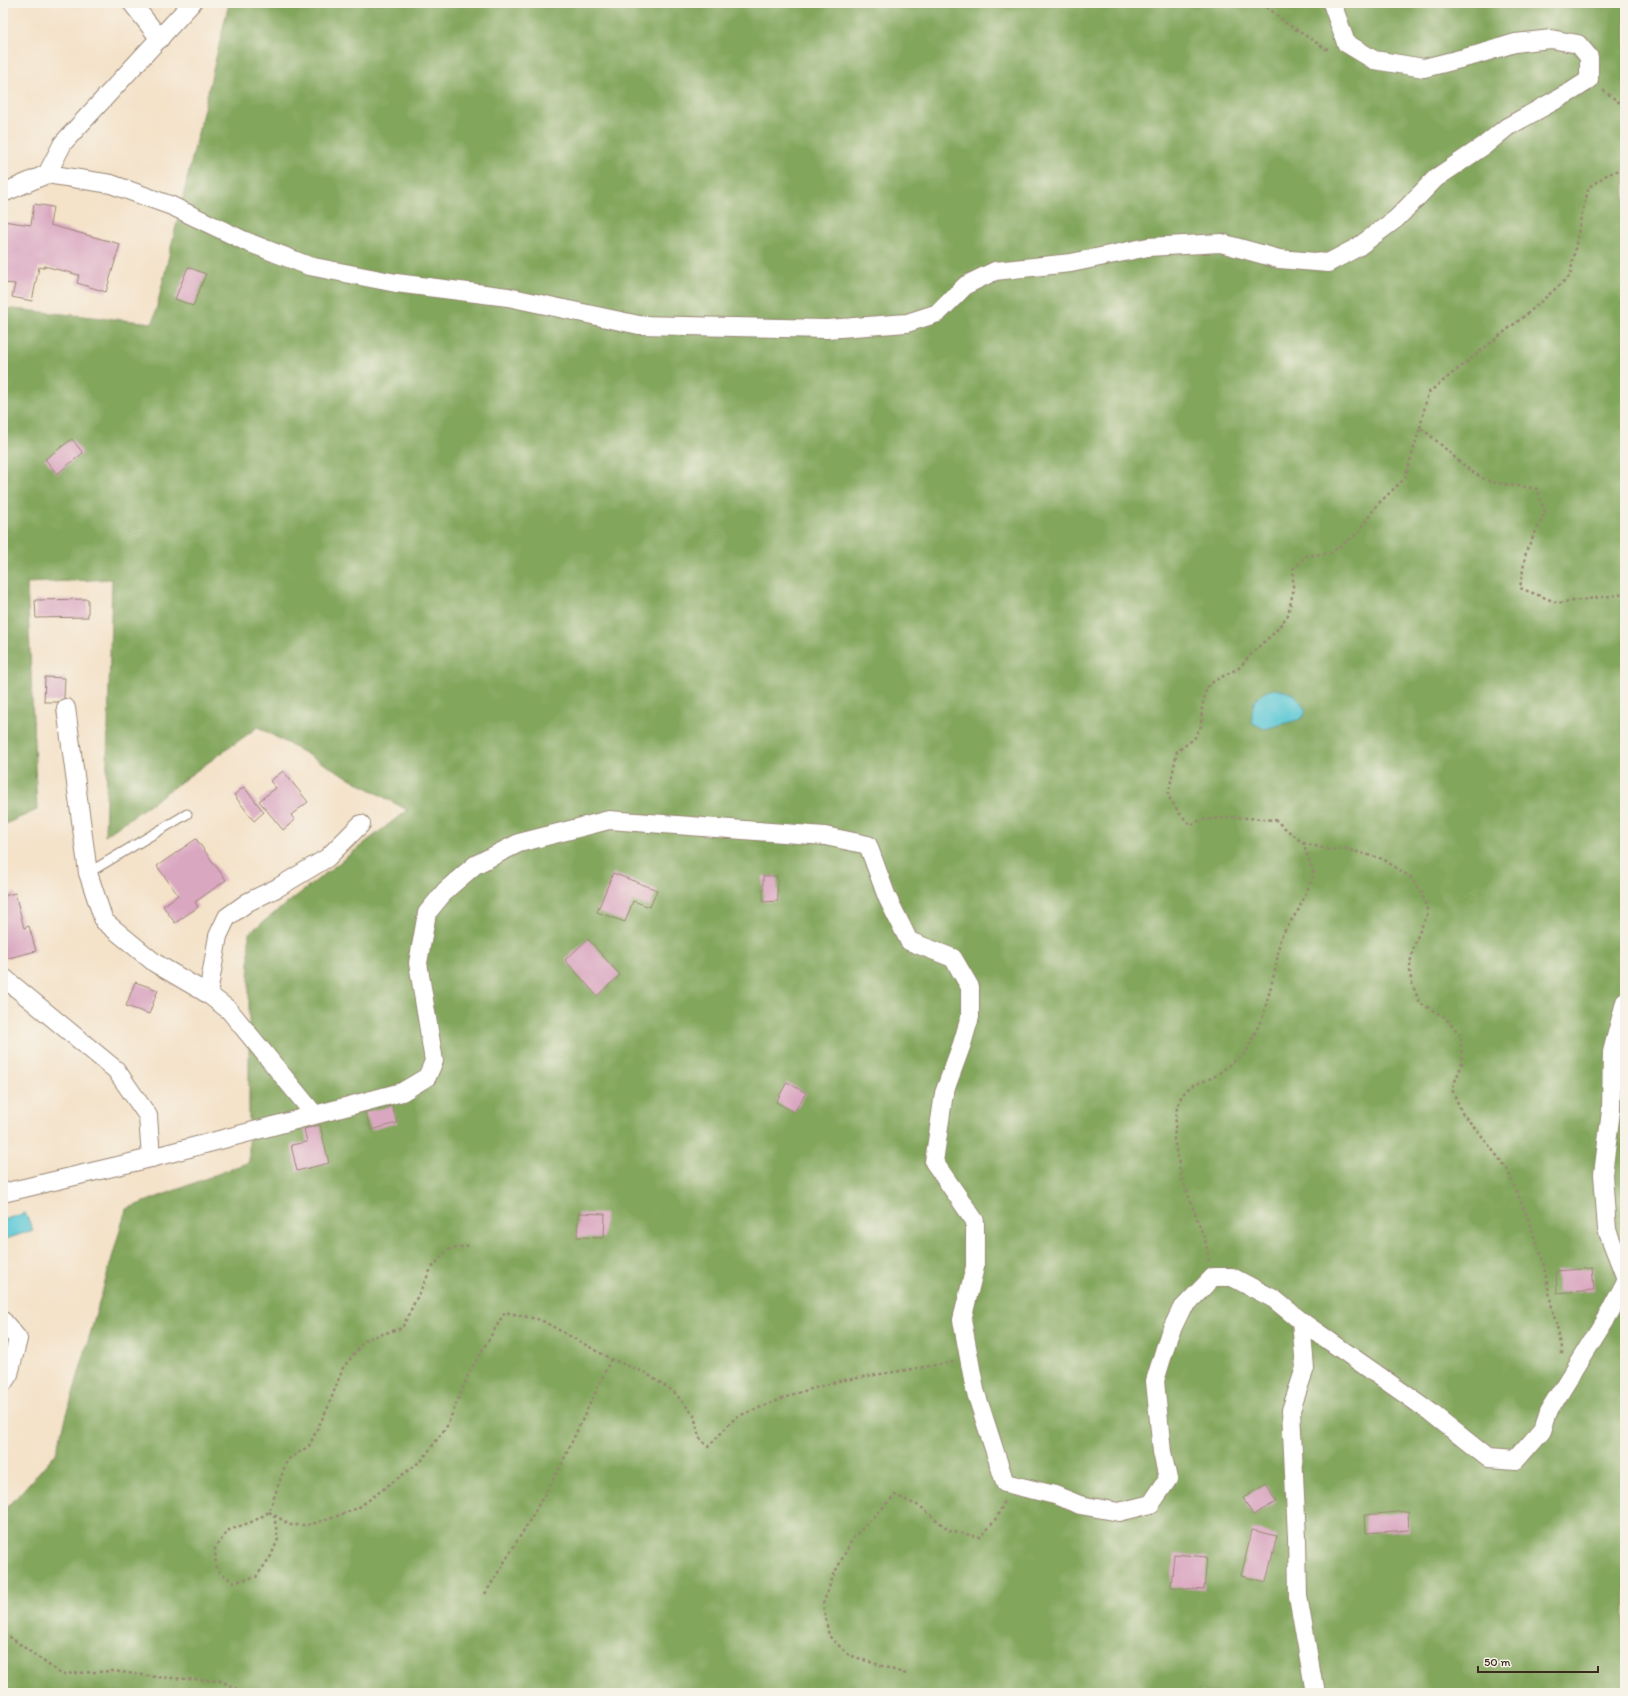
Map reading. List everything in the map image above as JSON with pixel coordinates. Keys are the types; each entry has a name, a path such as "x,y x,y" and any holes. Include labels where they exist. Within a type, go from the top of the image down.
{"street":[{"path":"132,3 160,39"},
{"path":"47,174 63,143 192,3"},
{"path":"3,193 47,174 111,184 172,206 245,241 309,266 396,283 508,297 639,325 828,329 907,323 938,313 966,285 995,271 1071,263 1148,248 1221,243 1279,259 1328,263 1358,247 1396,219 1436,178 1484,145 1506,127 1589,80 1589,57 1578,44 1551,39 1515,43 1476,55 1424,68 1374,60 1346,43 1332,3"},
{"path":"66,708 88,873 104,921 155,962 208,994 229,1010 314,1114"},
{"path":"3,1193 151,1158 402,1092 427,1077 434,1061 418,963 427,913 446,890 475,865 519,843 609,820 825,836 868,845 887,897 909,941 953,958 970,987 970,1017 944,1093 934,1162 975,1221 975,1267 962,1320 975,1390 1005,1483 1054,1495 1080,1505 1118,1512 1152,1504 1168,1479 1161,1445 1155,1381 1169,1335 1181,1310 1213,1277 1232,1277 1274,1299 1301,1321 1404,1392 1488,1458 1516,1460 1542,1430 1548,1412 1561,1390 1579,1365 1625,1283"},
{"path":"208,994 218,936 227,917 248,902 277,888 327,858 361,824"},
{"path":"3,977 116,1070 148,1116 151,1158"},
{"path":"1625,1002 1612,1052 1610,1111 1603,1174 1607,1230 1625,1276"},
{"path":"3,1321 18,1339 9,1374 3,1384"},
{"path":"1301,1321 1305,1368 1291,1410 1298,1538 1298,1596 1315,1693"}],"lane":[{"path":"88,873 187,814"}],"path":[{"path":"1262,3 1286,23 1326,49 1346,43"},
{"path":"1589,80 1625,106"},
{"path":"1562,1362 1562,1348 1543,1261 1527,1216 1507,1170 1481,1135 1462,1114 1452,1089 1462,1064 1460,1036 1446,1017 1420,1003 1413,986 1410,970 1414,949 1420,930 1428,913 1422,893 1410,878 1383,859 1346,849 1330,850 1303,844 1274,820 1235,817 1200,820 1191,825 1180,814 1168,796 1176,751 1194,739 1201,726 1202,707 1207,687 1214,681 1239,668 1255,650 1275,632 1288,614 1293,592 1293,569 1306,556 1331,553 1358,533 1376,506 1405,478 1420,428 1428,393 1528,313 1570,276 1581,217 1589,187 1608,174 1625,168"},
{"path":"1420,428 1437,439 1455,458 1486,480 1537,489 1545,513 1526,551 1520,588 1558,603 1625,594"},
{"path":"1213,1277 1206,1243 1181,1175 1174,1140 1177,1107 1182,1095 1190,1086 1214,1077 1246,1052 1263,1016 1276,967 1280,938 1299,909 1314,874 1303,844"},
{"path":"274,1515 278,1539 270,1556 256,1577 233,1582 216,1569 215,1547 229,1530 254,1521 269,1512 287,1460 309,1446 328,1407 343,1368 366,1339 402,1328 431,1269 447,1250 471,1244"},
{"path":"269,1512 291,1525 308,1525 332,1518 358,1508 422,1460 447,1426 469,1373 505,1312 541,1320 611,1359 644,1372 674,1392 694,1415 699,1437 708,1447 736,1417 794,1394 839,1382 970,1360"},
{"path":"485,1594 530,1520 561,1465 611,1359"},
{"path":"906,1674 849,1655 829,1636 823,1604 834,1574 853,1538 895,1495 921,1507 950,1531 980,1537 990,1526 1003,1505 1005,1483"},
{"path":"3,1637 10,1637 61,1674 113,1671 156,1677 221,1681 244,1693"}],"green space":[{"path":"229,3 1625,3 1625,1693 3,1693 3,1505 8,1507 56,1453 126,1209 249,1162 249,933 407,810 258,727 105,836 112,579 27,583 37,810 3,825 3,308 153,323"}],"water":[{"path":"1274,689 1285,691 1294,695 1300,701 1306,712 1301,719 1265,729 1252,723 1253,705 1258,697 1267,691"},
{"path":"25,1213 33,1230 3,1240 3,1220"}],"building":[{"path":"34,204 53,207 50,225 120,244 106,292 77,283 79,275 44,266 43,268 39,267 32,301 12,297 15,284 3,283 3,221 31,225"},
{"path":"188,267 206,274 193,306 175,299"},
{"path":"72,439 83,453 57,474 45,459"},
{"path":"88,599 88,617 36,618 35,600"},
{"path":"45,677 65,678 64,698 58,702 44,702"},
{"path":"283,771 308,802 291,815 295,820 283,830 259,801 276,788 270,781"},
{"path":"244,787 264,812 254,821 234,795"},
{"path":"196,839 226,880 195,902 198,907 175,923 163,906 178,895 157,866"},
{"path":"613,873 657,890 650,907 633,901 625,922 597,912"},
{"path":"763,876 777,876 778,901 763,902"},
{"path":"15,893 24,928 29,926 36,951 5,959 3,951 3,896"},
{"path":"588,939 620,975 597,996 565,960"},
{"path":"135,982 158,990 149,1014 126,1006"},
{"path":"787,1082 806,1093 794,1112 776,1102"},
{"path":"392,1106 397,1123 371,1130 365,1112"},
{"path":"320,1125 329,1163 297,1171 291,1145 307,1142 304,1129"},
{"path":"578,1213 605,1214 604,1238 577,1237"},
{"path":"1592,1268 1594,1290 1557,1293 1556,1271"},
{"path":"1266,1484 1276,1502 1253,1515 1243,1498"},
{"path":"1408,1511 1409,1530 1366,1533 1365,1515"},
{"path":"1252,1530 1277,1536 1266,1582 1241,1576"},
{"path":"1174,1554 1207,1557 1204,1590 1171,1587"}]}
